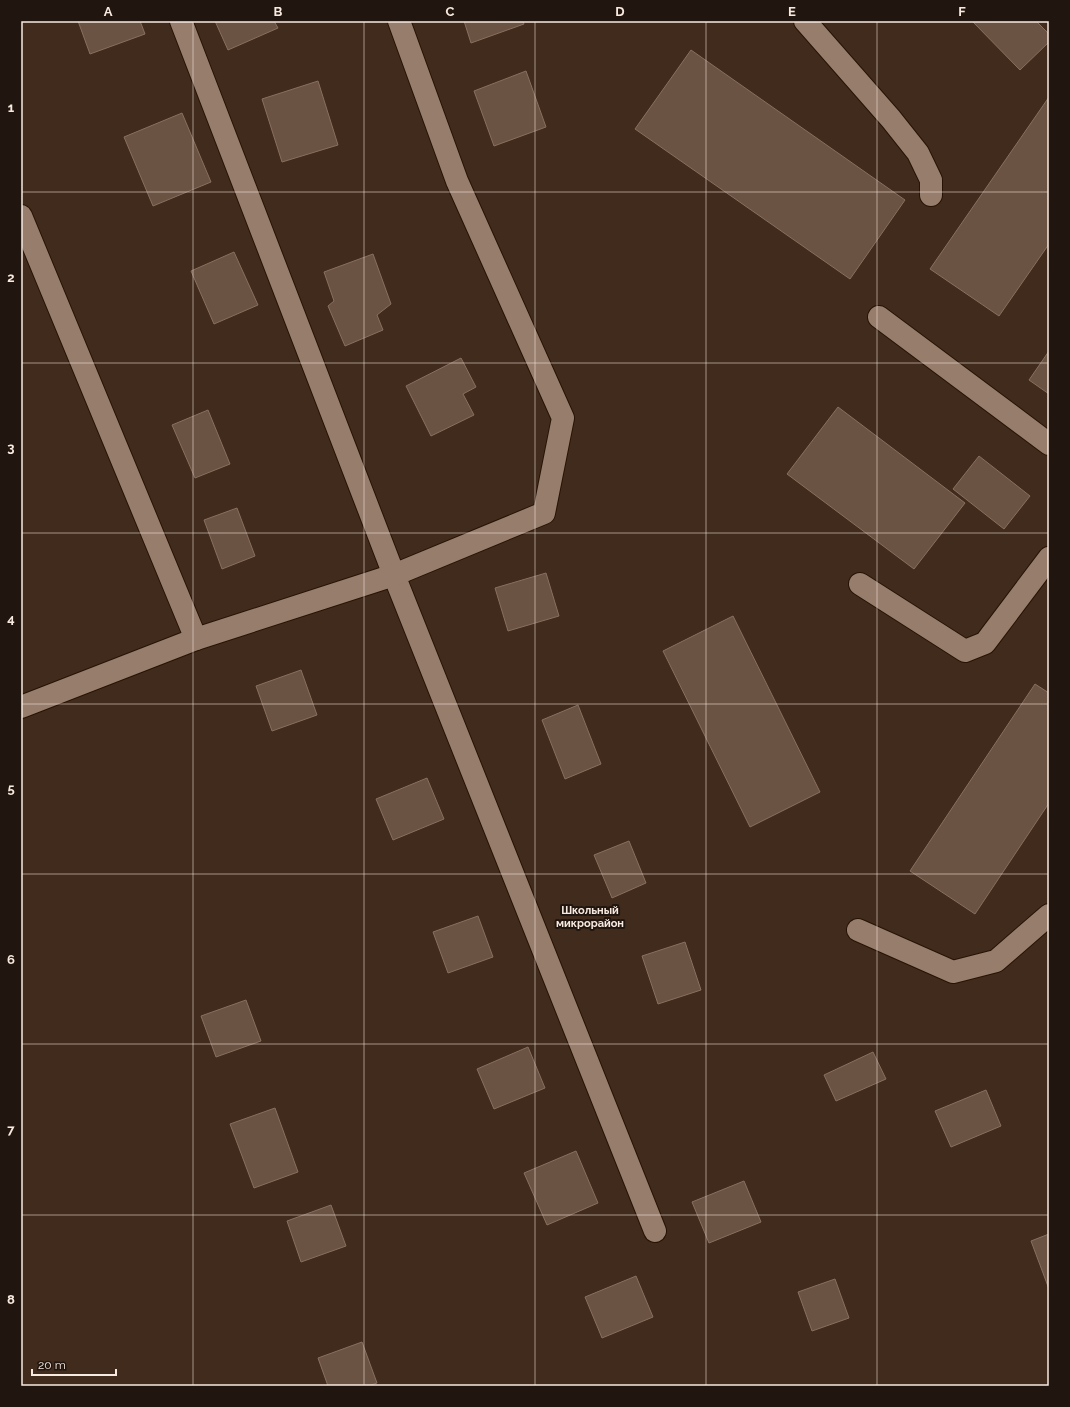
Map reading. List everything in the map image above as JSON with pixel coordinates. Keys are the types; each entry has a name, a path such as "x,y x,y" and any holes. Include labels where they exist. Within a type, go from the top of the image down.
{"street":[{"path":"181,21 394,575 655,1231"},
{"path":"21,707 196,639 394,575 544,513 563,418 457,181 399,21"},
{"path":"805,21 891,119 918,153 931,180 931,195"},
{"path":"21,216 196,639"},
{"path":"879,317 1049,444"},
{"path":"860,584 965,650 985,644 1049,558"},
{"path":"858,930 953,972 996,961 1049,915"}],"building":[{"path":"78,21 140,21 145,34 90,54"},
{"path":"215,21 274,21 278,28 228,50"},
{"path":"464,21 523,21 524,24 471,43"},
{"path":"972,21 1036,21 1049,34 1049,42 1020,70"},
{"path":"691,50 905,200 850,279 635,129"},
{"path":"526,71 546,127 494,146 474,91"},
{"path":"318,81 338,145 282,162 262,99"},
{"path":"1049,97 1049,244 999,316 930,269"},
{"path":"182,113 211,182 153,206 124,137"},
{"path":"234,252 258,305 214,324 191,271"},
{"path":"373,254 391,304 377,315 383,330 345,346 328,306 334,301 324,272"},
{"path":"1049,351 1049,394 1029,380"},
{"path":"461,358 476,387 463,394 474,415 431,436 406,386"},
{"path":"838,407 965,503 914,569 787,474"},
{"path":"208,410 230,464 195,478 172,425"},
{"path":"979,456 1030,496 1004,529 953,489"},
{"path":"237,508 255,556 222,569 204,520"},
{"path":"546,573 559,616 508,631 495,588"},
{"path":"733,616 820,792 750,827 663,651"},
{"path":"301,670 317,715 272,731 256,686"},
{"path":"1035,684 1049,693 1049,803 975,914 910,871"},
{"path":"578,705 601,764 565,779 542,720"},
{"path":"427,778 444,819 393,840 376,799"},
{"path":"629,841 646,883 612,898 594,855"},
{"path":"478,916 493,957 448,973 433,932"},
{"path":"685,942 701,990 658,1004 642,956"},
{"path":"246,1000 261,1041 216,1057 201,1016"},
{"path":"528,1047 545,1088 494,1109 477,1069"},
{"path":"873,1052 886,1079 836,1101 824,1075"},
{"path":"986,1090 1001,1126 951,1147 935,1111"},
{"path":"275,1108 298,1172 254,1188 230,1124"},
{"path":"576,1151 598,1203 547,1225 524,1173"},
{"path":"744,1181 761,1222 709,1243 692,1202"},
{"path":"331,1205 346,1246 301,1262 287,1221"},
{"path":"1049,1234 1049,1289 1031,1241"},
{"path":"636,1276 653,1317 602,1338 585,1297"},
{"path":"835,1279 849,1318 812,1331 798,1292"},
{"path":"362,1342 377,1383 368,1386 328,1386 318,1358"}],"district":[{"name":"Школьный микрорайон","path":"590,916"}]}
